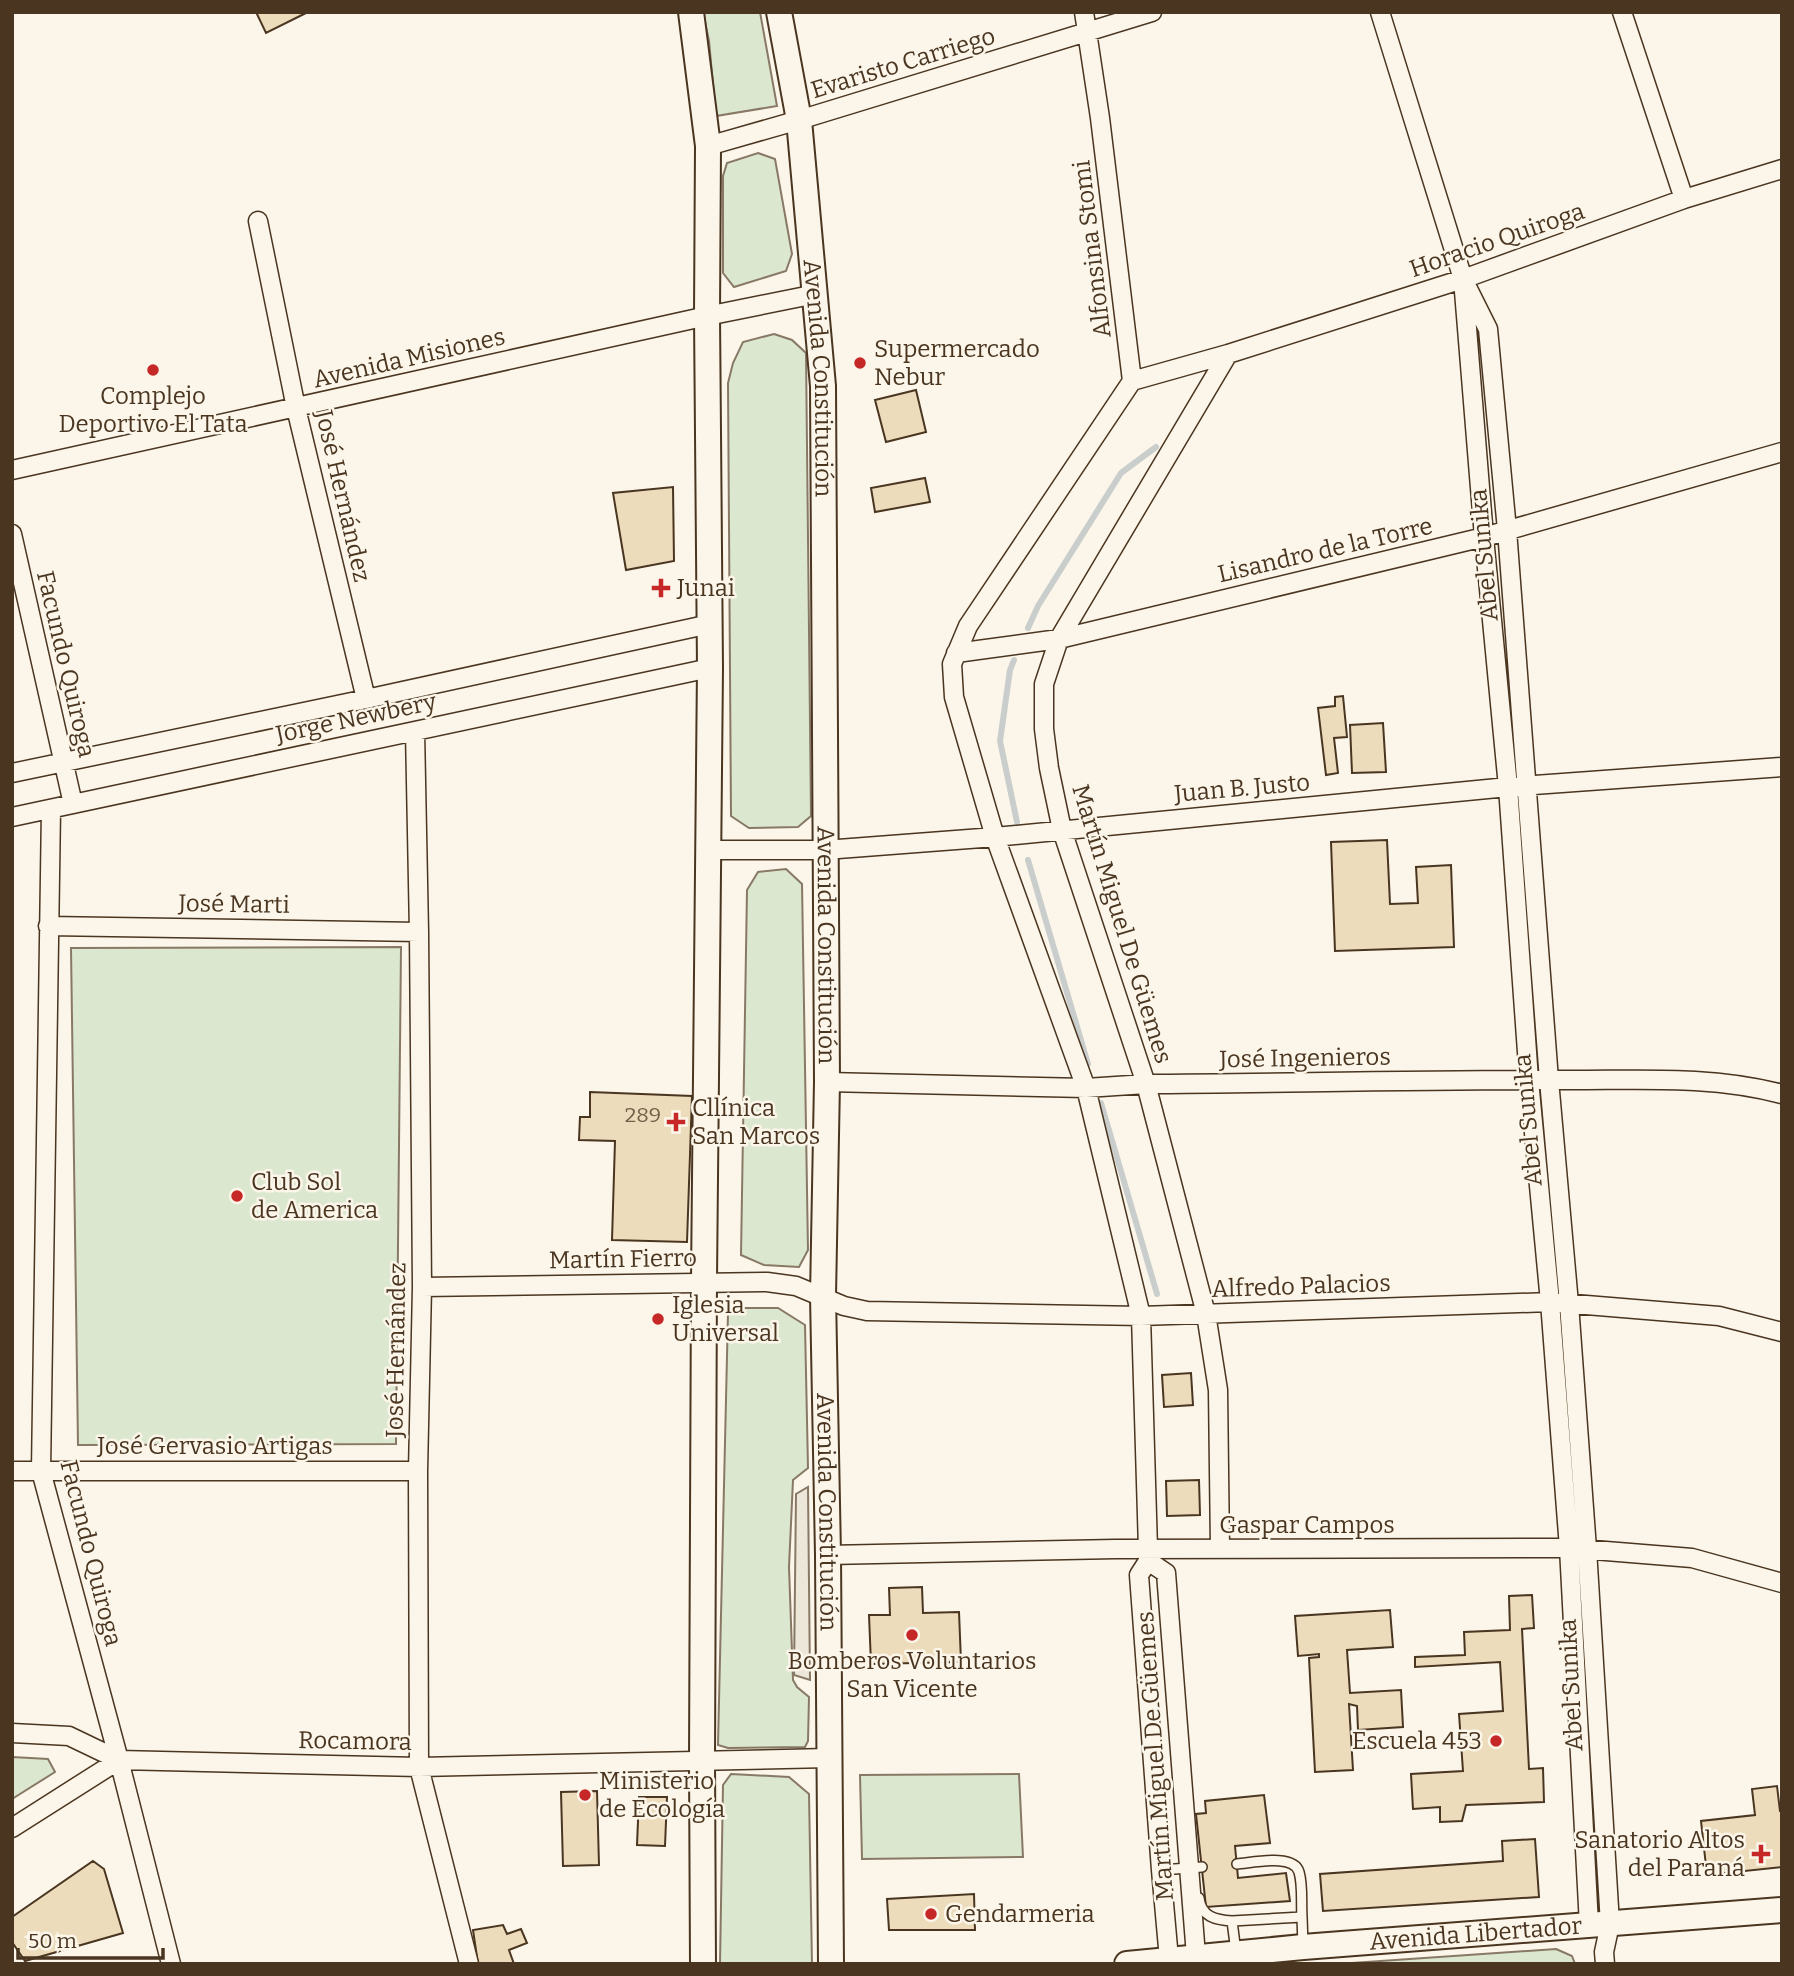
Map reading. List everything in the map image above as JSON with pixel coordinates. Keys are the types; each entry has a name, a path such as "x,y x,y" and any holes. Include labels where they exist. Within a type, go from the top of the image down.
{"main road":[{"path":"691,12 708,146 706,316 710,668 704,1281 703,1964"},
{"name":"Avenida Constitución","path":"779,12 799,120 823,386 827,1082 823,1296 831,1964"},
{"name":"Avenida Libertador","path":"1126,1964 1303,1947 1782,1910"}],"street":[{"name":"Alfonsina Stomi","path":"1084,12 1100,118 1132,381"},
{"name":"Evaristo Carriego","path":"708,146 1153,12"},
{"name":"Abel Sunika","path":"1380,12 1463,279 1488,329 1507,530 1587,1549 1599,1925"},
{"path":"1622,12 1684,200"},
{"name":"Horacio Quiroga","path":"1228,354 1463,279 1684,200 1782,169"},
{"name":"José Hernández","path":"258,221 296,408 366,699"},
{"name":"Abel Sunika","path":"1463,279 1508,788 1529,1080 1550,1302 1599,1925 1605,1964"},
{"name":"Avenida Misiones","path":"12,470 706,316 816,295"},
{"path":"1132,381 1228,354"},
{"name":"Martín Miguel De Güemes","path":"1220,1549 1218,1390 1206,1314 1146,1084 1062,830 1044,729 1044,684 1059,639 1228,354"},
{"name":"Martín Miguel De Güemes","path":"1132,381 968,626 952,664 954,697 995,837 1086,1088 1141,1316 1148,1555 1139,1575 1169,1959"},
{"name":"Lisandro de la Torre","path":"956,653 1059,639 1484,537 1782,452"},
{"name":"Facundo Quiroga","path":"12,534 73,804"},
{"name":"Jorge Newbery","path":"12,773 710,624"},
{"name":"Jorge Newbery","path":"12,817 710,668"},
{"name":"José Hernández","path":"415,731 422,1287 418,1471 419,1767 469,1964"},
{"name":"Juan B. Justo","path":"708,850 825,850 995,837 1526,786 1782,767"},
{"name":"Facundo Quiroga","path":"51,809 41,1471 171,1964"},
{"name":"José Marti","path":"48,926 419,932"},
{"name":"José Ingenieros","path":"827,1082 1086,1088 1146,1084 1702,1081 1760,1088 1782,1094"},
{"name":"Martín Fierro","path":"422,1287 767,1282 796,1286 823,1296"},
{"name":"Alfredo Palacios","path":"823,1296 845,1306 867,1311 1141,1316 1550,1302 1719,1316 1782,1332"},
{"name":"José Gervasio Artigas","path":"12,1471 418,1471"},
{"name":"Gaspar Campos","path":"828,1555 1148,1555 1220,1549 1569,1548 1692,1558 1782,1583"},
{"name":"Martín Miguel De Güemes","path":"1148,1555 1166,1573 1195,1868 1196,1956"},
{"name":"Rocamora","path":"12,1733 69,1736 119,1760 419,1767 829,1758"},
{"path":"12,1828 119,1760"}],"lane":[{"path":"1237,1864 1284,1860 1292,1862 1299,1870 1303,1947"},
{"path":"1161,1870 1195,1868 1200,1906 1206,1915 1216,1920 1301,1917"},
{"path":"1232,1921 1236,1953"}],"green space":[{"path":"703,12 760,12 777,106 716,116 709,41"},
{"path":"758,153 775,159 792,254 786,271 734,287 723,273 723,176 727,163"},
{"path":"774,334 792,340 806,353 811,816 798,827 749,828 731,816 728,383 733,363 743,342"},
{"path":"786,869 802,884 808,1250 799,1267 764,1265 741,1255 747,890 758,872"},
{"name":"Club Sol de America","path":"401,947 396,1444 78,1445 71,948"},
{"path":"736,1308 778,1308 805,1325 808,1468 793,1480 789,1567 793,1680 809,1697 808,1741 805,1747 728,1748 718,1745 728,1313"},
{"path":"12,1757 48,1759 55,1772 12,1799"},
{"path":"731,1774 789,1777 809,1794 812,1964 720,1964 723,1785"},
{"path":"1019,1774 1023,1857 862,1859 860,1775"},
{"path":"1556,1949 1572,1956 1575,1964 1337,1964"}],"shaded area":[{"path":"808,1487 810,1680 794,1675 796,1494"}],"building":[{"path":"256,12 308,12 266,33"},
{"path":"916,390 926,432 886,442 875,400"},
{"path":"925,478 930,502 875,512 871,488"},
{"path":"673,487 674,561 626,570 613,493"},
{"path":"1343,696 1347,737 1334,738 1338,773 1326,775 1318,708 1335,706 1335,697"},
{"path":"1383,723 1386,772 1352,773 1350,725"},
{"path":"1387,840 1390,904 1418,903 1416,867 1451,865 1454,947 1335,951 1331,842"},
{"path":"590,1092 692,1096 687,1242 612,1240 615,1141 579,1140 580,1117 590,1117"},
{"path":"1191,1373 1193,1405 1164,1407 1162,1375"},
{"path":"1199,1480 1200,1515 1167,1516 1166,1481"},
{"path":"922,1587 923,1613 959,1612 961,1662 871,1664 869,1615 890,1615 889,1588"},
{"path":"1532,1595 1534,1628 1522,1629 1529,1769 1543,1768 1544,1802 1466,1805 1462,1821 1440,1822 1440,1807 1413,1809 1411,1774 1463,1771 1459,1714 1503,1711 1500,1662 1415,1667 1415,1657 1465,1655 1464,1632 1510,1630 1509,1596"},
{"path":"1390,1610 1393,1647 1347,1650 1350,1693 1401,1690 1403,1727 1358,1730 1357,1706 1349,1704 1353,1770 1315,1772 1309,1658 1319,1657 1319,1654 1298,1656 1295,1616"},
{"path":"1777,1786 1782,1811 1782,1867 1707,1875 1701,1821 1755,1815 1752,1789"},
{"path":"597,1791 599,1865 563,1866 561,1792"},
{"path":"1264,1795 1270,1843 1235,1846 1238,1878 1286,1873 1290,1901 1206,1907 1196,1814 1206,1813 1205,1801"},
{"path":"639,1797 667,1797 665,1846 637,1845"},
{"path":"1535,1839 1539,1897 1323,1911 1320,1874 1503,1861 1502,1841"},
{"path":"93,1861 104,1869 123,1933 25,1961 12,1942 12,1917"},
{"name":"Gendarmeria","path":"974,1894 975,1930 889,1930 887,1899"},
{"path":"503,1925 507,1934 521,1929 527,1943 509,1950 514,1964 478,1964 473,1930"}],"waterway":[{"path":"1028,628 1038,606 1121,473 1156,447"},
{"path":"1014,660 1010,670 1000,741 1017,822"},
{"path":"1028,860 1088,1064"},
{"path":"1101,1103 1157,1294"}],"place":[{"name":"Supermercado Nebur","path":"860,363"},
{"name":"Complejo Deportivo El Tata","path":"153,370"},
{"name":"Junai","path":"661,588"},
{"name":"Cllínica San Marcos","path":"676,1122"},
{"name":"Club Sol de America","path":"237,1196"},
{"name":"Iglesia Universal","path":"658,1319"},
{"name":"Bomberos Voluntarios San Vicente","path":"912,1635"},
{"name":"Escuela 453","path":"1496,1741"},
{"name":"Ministerio de Ecología","path":"585,1795"},
{"name":"Sanatorio Altos del Paraná","path":"1761,1854"},
{"name":"Gendarmeria","path":"931,1914"}]}
